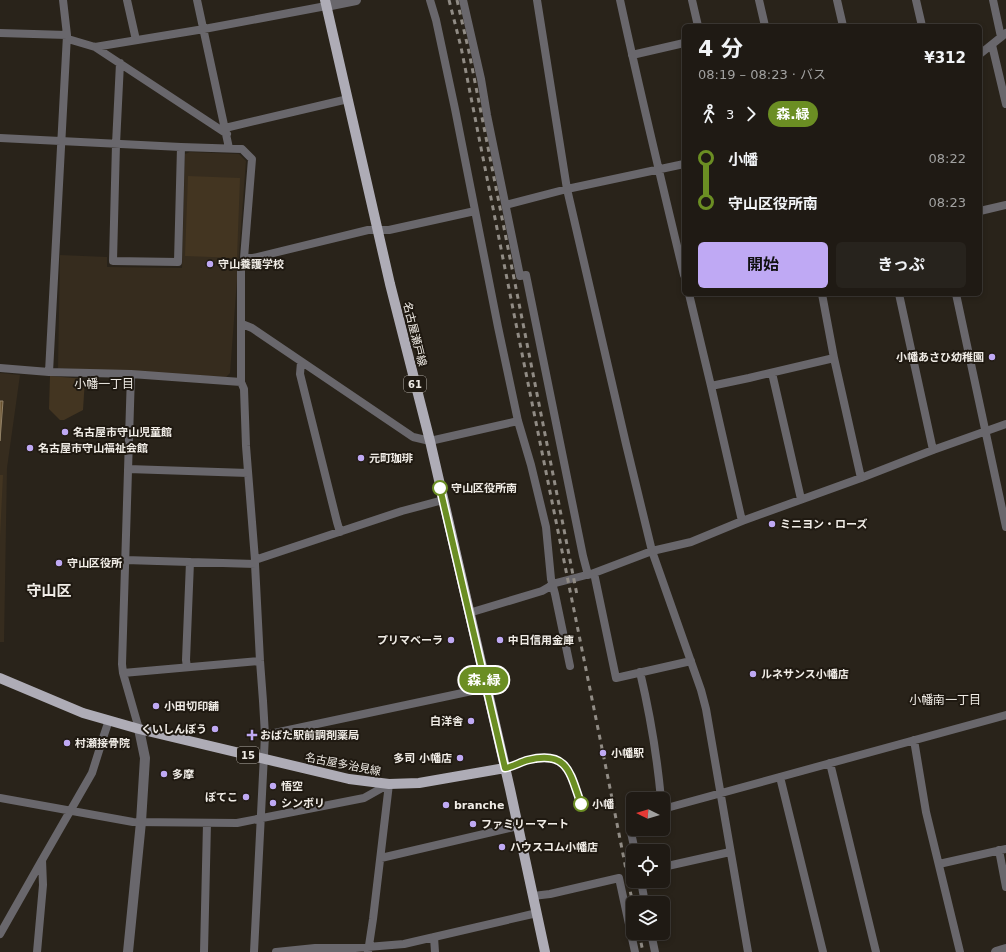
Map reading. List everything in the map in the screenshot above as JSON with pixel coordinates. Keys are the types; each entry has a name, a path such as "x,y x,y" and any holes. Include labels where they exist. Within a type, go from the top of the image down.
{"main road":[{"name":"名古屋瀬戸線","path":"326,3 390,284 430,441 486,688 507,768"},
{"name":"名古屋多治見線","path":"0,678 83,713 139,729 349,779 389,784 419,783 507,768"},
{"path":"507,768 518,826 546,952"}],"street":[{"path":"50,372 68,37 63,0"},
{"path":"127,0 136,40"},
{"path":"197,0 229,148"},
{"path":"94,47 204,28 326,3 356,0"},
{"path":"430,0 436,20 452,94 518,421 531,465 546,526 552,584 570,666"},
{"path":"463,0 481,79 520,276 526,275 583,556 591,574 616,678 691,661"},
{"path":"537,0 567,189 652,551 704,702 748,952"},
{"path":"620,0 658,170 682,267"},
{"path":"692,0 698,24"},
{"path":"759,0 763,24"},
{"path":"837,0 843,24"},
{"path":"916,0 922,24"},
{"path":"982,52 1003,35 993,0"},
{"path":"0,33 68,37 94,47 226,131 348,99"},
{"path":"632,55 682,43"},
{"path":"992,44 1006,104"},
{"path":"120,63 113,261 178,262 181,147"},
{"path":"0,138 242,149 252,159 244,258 241,270 242,382 244,389 265,735 254,952"},
{"path":"506,205 567,189 682,164"},
{"path":"982,211 1006,205"},
{"path":"244,258 253,258 368,230 389,230 475,211"},
{"path":"689,296 742,521"},
{"path":"822,296 834,358 861,478"},
{"path":"899,296 933,450"},
{"path":"956,296 1006,527"},
{"path":"242,324 252,328 300,362 413,437 430,441 518,421"},
{"path":"711,386 834,358"},
{"path":"300,362 300,374 336,522 340,532"},
{"path":"0,368 50,372 131,374 242,382"},
{"path":"772,373 801,499"},
{"path":"128,952 141,822 145,758 122,664 131,374"},
{"path":"469,613 542,591 552,584 591,574 652,551 691,542 742,521 1006,424"},
{"path":"128,469 248,473"},
{"path":"125,560 255,562 402,511 443,500"},
{"path":"187,667 190,562"},
{"path":"123,673 260,661"},
{"path":"640,672 655,748 660,792"},
{"path":"265,735 486,688"},
{"path":"670,807 1006,715"},
{"path":"0,934 92,773 109,720"},
{"path":"914,740 926,812 960,952"},
{"path":"830,764 876,952"},
{"path":"780,777 823,952"},
{"path":"0,798 133,822 237,823 364,798 389,784"},
{"path":"368,950 381,858 389,784"},
{"path":"204,952 207,823"},
{"path":"381,858 518,826"},
{"path":"939,864 1002,850 1006,887"},
{"path":"670,865 730,852"},
{"path":"37,952 43,884 42,860"},
{"path":"533,896 550,894 619,878 635,952"},
{"path":"276,952 315,948 355,948 368,950 404,944 537,913"},
{"path":"434,936 435,952"},
{"path":"652,940 656,952"},
{"path":"996,952 1006,950"}],"shaded area":[{"name":"守山養護学校","path":"190,152 239,154 246,161 230,373 226,377 58,368 60,255 107,257 107,267 182,268 185,154"},
{"path":"188,176 240,178 237,258 185,256"},
{"path":"0,373 20,375 7,468 4,642 0,642"},
{"path":"50,376 85,379 83,410 64,420 60,420 49,409"},
{"path":"0,401 3,401 0,441"},
{"path":"0,475 3,475 0,538"}],"railway":[{"path":"449,0 461,47 631,896"},
{"path":"457,0 469,52 577,595"},
{"path":"640,940 643,952"}],"bus line":[{"name":"森.緑","path":"440,488 505,768 526,760 540,757 554,758 567,768 581,804"}],"place":[{"name":"守山養護学校","path":"210,264"},
{"name":"小幡あさひ幼稚園","path":"992,357"},
{"name":"名古屋市守山児童館","path":"65,432"},
{"name":"名古屋市守山福祉会館","path":"30,448"},
{"name":"元町珈琲","path":"361,458"},
{"name":"守山区役所南","path":"440,488"},
{"name":"ミニヨン・ローズ","path":"772,524"},
{"name":"守山区役所","path":"59,563"},
{"name":"プリマベーラ","path":"451,640"},
{"name":"中日信用金庫","path":"500,640"},
{"name":"ルネサンス小幡店","path":"753,674"},
{"name":"小田切印舗","path":"156,706"},
{"name":"白洋舎","path":"471,721"},
{"name":"くいしんぼう","path":"215,729"},
{"name":"おばた駅前調剤薬局","path":"252,735"},
{"name":"村瀬接骨院","path":"67,743"},
{"name":"小幡駅","path":"603,753"},
{"name":"多司 小幡店","path":"460,758"},
{"name":"多摩","path":"164,774"},
{"name":"悟空","path":"273,786"},
{"name":"ぼてこ","path":"246,797"},
{"name":"シンボリ","path":"273,803"},
{"name":"小幡","path":"581,804"},
{"name":"branche","path":"446,805"},
{"name":"ファミリーマート","path":"473,824"},
{"name":"ハウスコム小幡店","path":"502,847"}],"district":[{"name":"小幡一丁目","path":"104,384"},
{"name":"守山区","path":"49,591"},
{"name":"小幡南一丁目","path":"945,700"}]}
